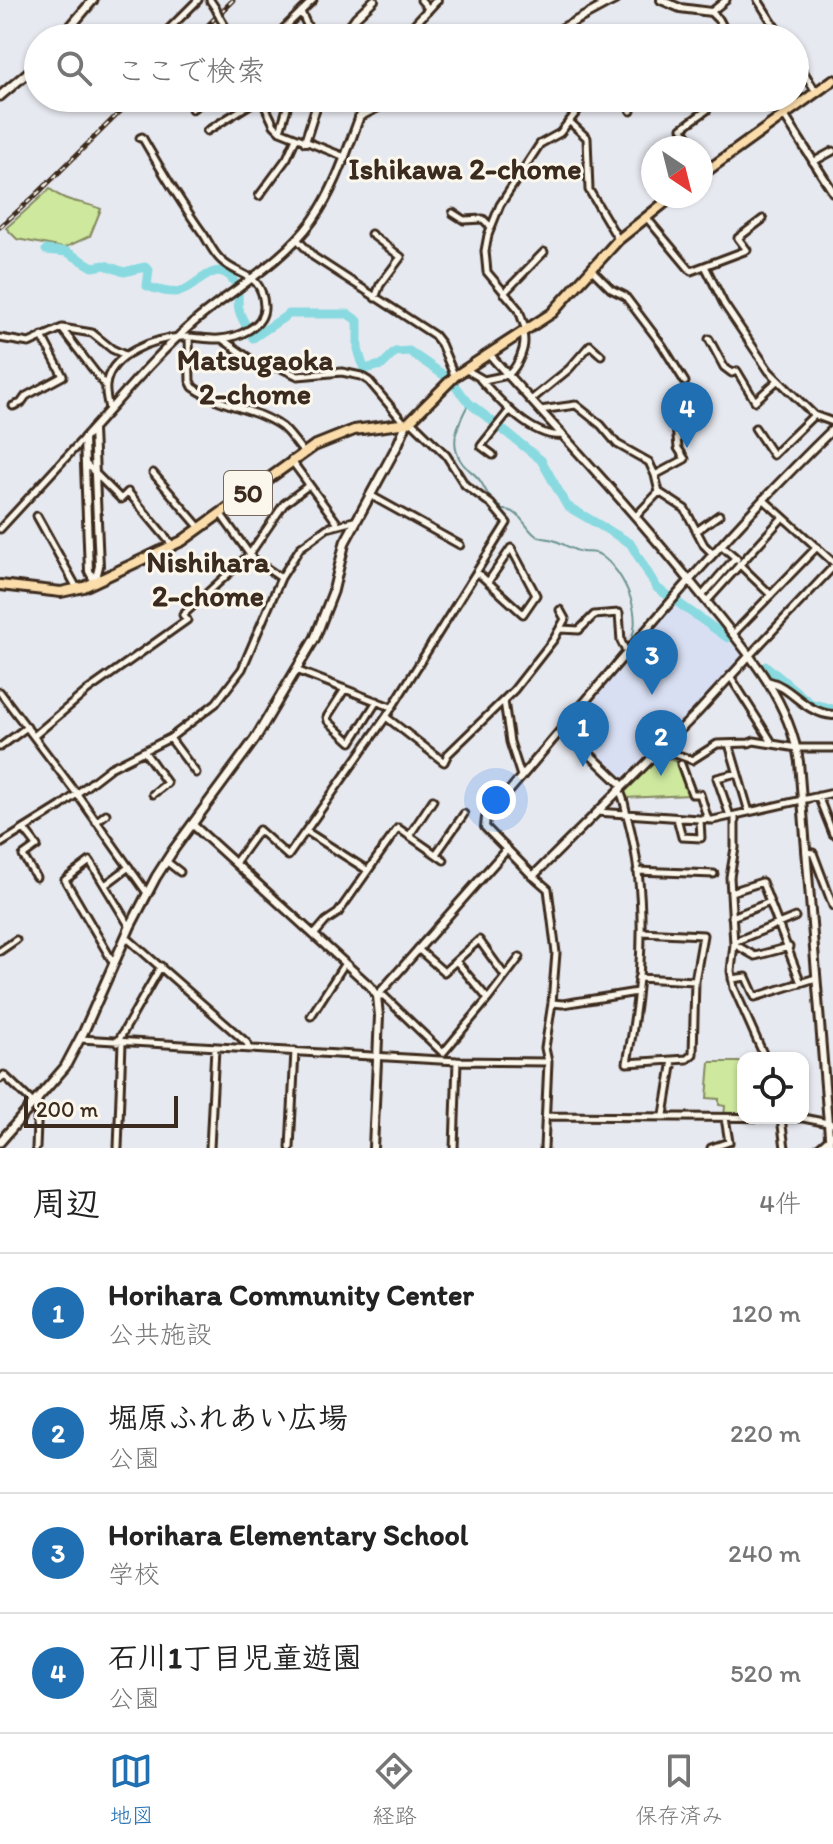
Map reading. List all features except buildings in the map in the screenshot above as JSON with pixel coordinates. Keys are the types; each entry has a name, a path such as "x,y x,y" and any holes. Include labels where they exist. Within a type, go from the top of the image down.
{"highway":[{"path":"809,97 833,80"},
{"path":"713,167 787,112"},
{"path":"408,423 455,376 525,333 563,303 618,240 657,208"},
{"name":"50","path":"0,585 61,592 95,582 173,546 303,452 354,430 408,423"}],"main road":[{"path":"73,24 93,0"},
{"path":"0,96 24,76"},
{"path":"0,1142 65,1067 147,893 166,861 255,739 296,670 326,615 345,542 354,521 408,423"}],"street":[{"path":"174,24 198,0"},
{"path":"210,0 224,24"},
{"path":"289,24 313,0"},
{"path":"351,24 374,0"},
{"path":"421,0 428,8"},
{"path":"414,24 437,0"},
{"path":"566,24 600,3 615,0"},
{"path":"661,0 680,8 711,12 721,24"},
{"path":"711,12 726,0"},
{"path":"758,0 773,24"},
{"path":"301,12 307,24"},
{"path":"809,82 816,92"},
{"path":"207,131 238,112"},
{"path":"267,112 280,131 345,157"},
{"path":"280,131 286,112"},
{"path":"305,142 315,112"},
{"path":"0,529 179,337 297,239 325,201 361,112"},
{"path":"359,117 369,112"},
{"path":"480,379 508,375 520,358 525,340 521,313 487,272 485,243 513,183 540,144 560,133 577,112"},
{"path":"688,136 682,128 704,112"},
{"path":"781,112 833,192"},
{"path":"570,122 587,138 589,190 618,240"},
{"path":"109,411 108,377 125,355 147,344 179,337 221,339 239,334 252,328 262,318 264,307 252,277 221,261 140,138"},
{"path":"259,196 287,158 296,138"},
{"path":"813,163 833,151"},
{"path":"453,213 464,220 483,219 491,227"},
{"path":"645,217 688,269 693,271 747,250 738,238 763,219"},
{"path":"371,234 401,257 380,285 375,298"},
{"path":"297,239 314,257 438,339 455,376"},
{"path":"504,293 544,252"},
{"path":"705,266 724,304 777,381 814,415 833,422"},
{"path":"592,270 611,289 625,296 685,382"},
{"path":"0,338 29,343 62,328 92,333 125,355"},
{"path":"62,328 106,385"},
{"path":"13,406 63,376 42,336"},
{"path":"189,337 190,381 193,387 233,408 260,415 284,428 303,452"},
{"path":"221,339 260,366 281,368 298,376 342,372 369,381 408,423 446,455 465,485 491,504 507,523 386,717 288,856 259,830 235,863"},
{"path":"709,339 724,367 732,373 737,371 755,401 777,381"},
{"path":"531,400 569,369 590,345 601,355"},
{"path":"489,354 636,516 690,581 750,655 788,721 797,748 830,1148"},
{"path":"465,369 480,379 509,411 529,425 553,436 563,435"},
{"path":"540,410 576,405 601,425 617,444 649,462 659,492 685,509 704,545 713,554"},
{"path":"493,455 481,446 509,411"},
{"path":"755,428 773,455 814,415"},
{"path":"655,475 685,459 678,448 676,426 693,423"},
{"path":"93,429 99,566 95,582"},
{"path":"544,1148 548,1062 545,1048 552,1003 555,943 550,893 485,827 484,821 762,498 833,429"},
{"path":"84,438 89,571 95,582"},
{"path":"291,460 338,524"},
{"path":"86,464 121,499 128,492 173,546"},
{"path":"153,473 200,529"},
{"path":"34,736 87,691 187,620 183,615 249,555 284,504 309,485"},
{"path":"636,516 659,492"},
{"path":"369,495 460,545"},
{"path":"533,876 730,676 833,564 762,498"},
{"path":"220,513 249,555 281,578"},
{"path":"698,530 719,515"},
{"path":"37,516 77,589"},
{"path":"704,599 783,517"},
{"path":"0,844 77,794 110,768 170,738 209,710 233,684 281,578 306,542 327,528 354,521"},
{"path":"721,545 771,595"},
{"path":"733,634 817,547"},
{"path":"477,572 523,614 536,595 511,548 488,582"},
{"path":"386,717 444,762 448,754 514,690 561,629 565,619 560,610"},
{"path":"561,629 579,630 594,615 619,613 621,641 628,653"},
{"path":"296,670 391,707"},
{"path":"730,676 774,745"},
{"path":"767,681 778,684 801,704 833,715"},
{"path":"345,689 327,717 351,742 377,701"},
{"path":"0,692 147,893"},
{"path":"504,700 510,742 521,777"},
{"path":"0,747 27,727"},
{"path":"563,729 620,787 633,837 641,932 627,1063 687,1059 693,1054 695,981 703,935 641,932"},
{"path":"170,738 196,773"},
{"path":"660,748 692,760 717,744 754,741 797,748 833,748"},
{"path":"729,744 749,812"},
{"path":"144,751 167,783 153,794"},
{"path":"681,764 692,794 700,794 708,820"},
{"path":"737,773 717,778 732,816 732,979 762,1052"},
{"path":"597,812 708,820 833,793"},
{"path":"818,796 833,834"},
{"path":"409,836 433,800"},
{"path":"96,822 106,814"},
{"path":"436,854 464,814"},
{"path":"677,818 682,837 701,838 700,820"},
{"path":"192,824 377,996 379,1016 373,1148"},
{"path":"314,935 338,913 398,828 444,860"},
{"path":"24,829 37,846 23,856 36,877"},
{"path":"306,831 367,870"},
{"path":"377,996 507,849"},
{"path":"806,852 813,853 832,903"},
{"path":"114,964 65,880 90,861 130,927"},
{"path":"166,861 180,872"},
{"path":"105,885 129,867"},
{"path":"637,871 714,874"},
{"path":"731,892 762,882 801,983"},
{"path":"732,917 770,902"},
{"path":"734,943 795,917"},
{"path":"126,937 249,1048"},
{"path":"0,951 16,940"},
{"path":"418,949 444,972 479,940 505,976"},
{"path":"734,943 755,956 789,947"},
{"path":"443,1053 520,957"},
{"path":"456,961 488,999"},
{"path":"311,1016 345,963"},
{"path":"118,1148 120,1043 161,966"},
{"path":"732,979 746,977 755,997 816,978"},
{"path":"638,978 695,981"},
{"path":"552,1003 563,1004 637,992"},
{"path":"377,996 384,996 450,1060"},
{"path":"80,1039 457,1061 548,1062"},
{"path":"823,1047 833,1048"},
{"path":"210,1148 215,1048"},
{"path":"290,1148 295,1051"},
{"path":"664,1115 673,1060"},
{"path":"454,1148 457,1061"},
{"path":"0,1079 4,1075 36,1103 36,1148"},
{"path":"546,1116 737,1118"},
{"path":"711,1148 729,1142 725,1118"},
{"path":"809,1119 830,1123"},
{"path":"782,1124 785,1148"},
{"path":"818,1148 831,1136"}],"shaded area":[{"path":"673,606 681,607 735,645 744,656 694,710 620,780 568,727"}],"green space":[{"path":"50,189 68,199 101,209 90,236 64,248 17,239 6,228"},
{"path":"659,754 679,763 690,795 625,798 625,789"},
{"path":"710,1062 737,1062 737,1118 724,1117 725,1106 719,1105 719,1099 707,1098"}],"waterway":[{"path":"46,250 67,252 93,267 105,265 124,272 145,267 149,270 147,286 165,291 184,290 208,274 221,271 236,284 240,313 253,338 289,314 348,314 358,321 358,349 364,369 382,365 395,352 409,351 445,376"},
{"path":"455,386 469,403 541,460 567,506 630,543 657,588 728,638"},
{"path":"469,403 456,433 458,456 491,499 501,507"},
{"path":"504,510 518,516 537,536 578,551 598,554 609,562 625,584 634,611 635,624 626,647"},
{"path":"766,666 810,703 833,709"}],"railway":[{"path":"209,24 233,0"},
{"path":"0,227 120,112"}],"place":[{"name":"石川1丁目児童遊園","path":"687,448"},
{"name":"Horihara Elementary School","path":"652,695"},
{"name":"Horihara Community Center","path":"583,767"},
{"name":"堀原ふれあい広場","path":"661,776"}],"district":[{"name":"Ishikawa 2-chome","path":"465,168"},
{"name":"Matsugaoka 2-chome","path":"255,376"},
{"name":"Nishihara 2-chome","path":"208,578"}]}
